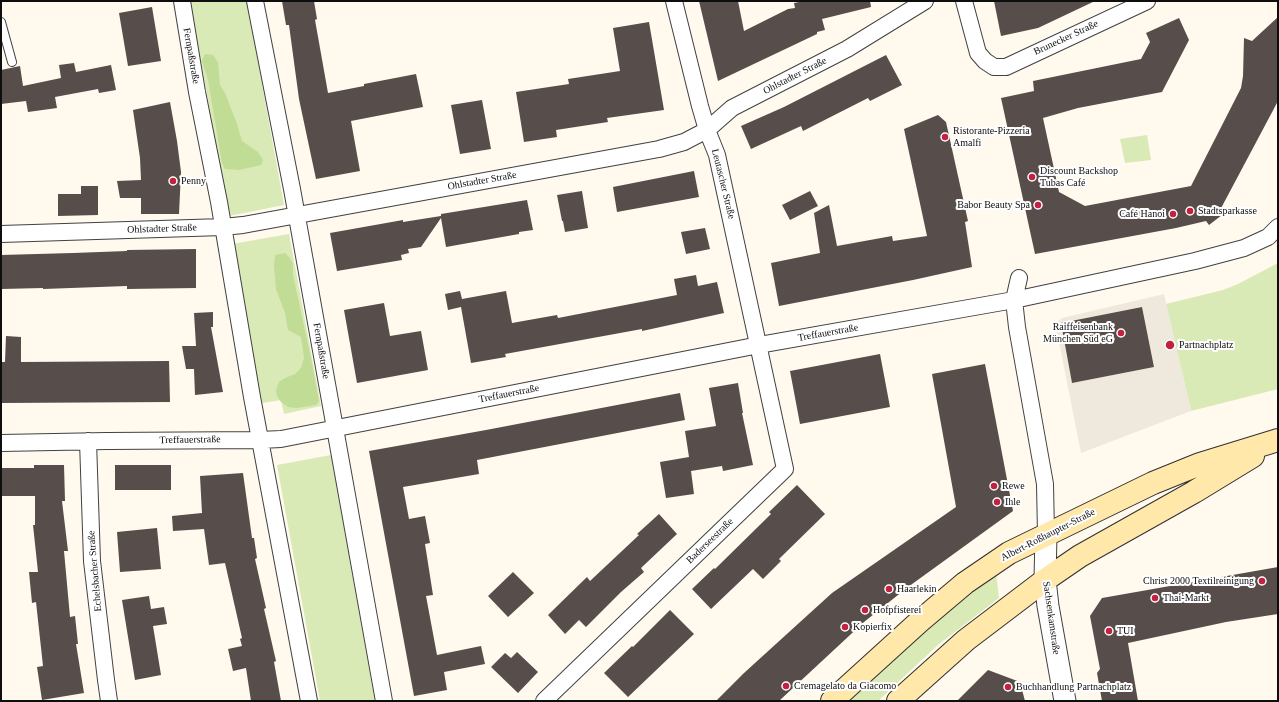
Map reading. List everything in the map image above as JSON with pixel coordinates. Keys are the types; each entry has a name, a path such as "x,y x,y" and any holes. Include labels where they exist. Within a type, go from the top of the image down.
{"main road":[{"name":"Albert-Roßhaupter-Straße","path":"832,701 920,621 965,583 1009,553 1153,483 1200,464 1278,440"},
{"name":"Albert-Roßhaupter-Straße","path":"898,701 966,640 1045,580 1080,556 1194,492 1278,440"}],"street":[{"name":"Fernpaßstraße","path":"182,1 260,440 309,701"},
{"name":"Fernpaßstraße","path":"255,1 289,176 384,701"},
{"name":"Leutascher Straße","path":"674,1 707,130 717,155 759,345"},
{"name":"Ohlstadter Straße","path":"1,234 243,226 659,149 684,142 707,130 732,108 847,50 925,1"},
{"name":"Brunecker Straße","path":"964,1 978,53 985,61 994,67 1006,67 1147,1"},
{"path":"1014,300 1244,248 1273,232"},
{"path":"1019,278 1014,300 1018,333 1044,484 1046,534"},
{"name":"Treffauerstraße","path":"1,443 281,439 759,345 1014,300"},
{"name":"Baderseestraße","path":"544,701 785,469 759,345"},
{"name":"Echelsbacher Straße","path":"88,441 92,561 109,701"},
{"name":"Sachsenkamstraße","path":"1046,534 1045,580 1050,620 1065,701"}],"lane":[{"path":"1,22 12,62"}],"green space":[{"path":"190,1 247,1 284,205 229,216"},
{"path":"205,54 213,55 218,62 220,85 225,93 242,141 258,152 263,160 261,165 239,170 225,169 222,163 208,80 202,61"},
{"path":"1147,135 1151,160 1125,163 1120,139"},
{"path":"289,234 321,406 284,414 281,400 262,403 232,244"},
{"path":"285,253 293,264 293,275 319,401 316,405 297,408 288,407 281,402 277,396 276,390 279,382 295,374 301,368 304,358 301,337 288,330 285,313 276,289 274,266 275,255"},
{"path":"1278,263 1278,389 1191,411 1166,304 1223,290 1238,284"},
{"path":"331,455 375,701 320,701 277,465"},
{"path":"996,572 999,598 939,644 878,701 847,701 878,670"}],"shaded area":[{"path":"1164,294 1191,411 1081,453 1056,327 1057,322 1062,318","holes":["1142,307 1154,367 1072,383 1061,323"]}],"building":[{"path":"282,1 314,1 317,19 315,20 328,93 416,74 423,107 351,121 360,171 316,179 299,99 289,25 286,25"},
{"path":"699,1 738,1 744,31 788,9 795,8 794,3 804,1 870,1 871,7 822,19 825,30 817,32 817,34 718,81"},
{"path":"994,1 1095,1 1038,28 1001,36"},
{"path":"152,7 161,61 128,66 119,13"},
{"path":"1278,17 1278,101 1219,212 1222,215 1209,225 1206,221 1035,254 1001,98 1034,91 1033,81 1141,59 1150,42 1146,33 1179,18 1189,40 1162,92 1078,108 1043,118 1059,192 1085,206 1191,186 1241,88 1243,76 1244,38 1252,41"},
{"path":"649,22 664,110 607,118 608,122 556,130 557,137 524,142 516,92 569,84 568,79 620,71 613,28"},
{"path":"886,55 902,85 870,101 868,98 803,131 801,126 751,149 741,126 784,107"},
{"path":"74,63 76,72 111,65 116,90 99,93 98,89 55,97 57,108 28,112 26,101 1,104 1,70 20,66 23,86 61,78 59,65"},
{"path":"482,100 491,149 460,154 451,105"},
{"path":"170,102 181,172 179,214 141,214 141,198 120,198 117,181 141,180 140,158 133,110"},
{"path":"938,115 946,122 968,221 965,222 972,267 779,306 771,263 820,253 814,213 829,205 837,246 892,236 893,241 927,236 904,129"},
{"path":"694,171 699,197 617,212 613,187"},
{"path":"81,186 98,186 98,215 58,216 58,194 81,194"},
{"path":"582,191 588,228 565,232 557,195"},
{"path":"810,191 818,206 790,220 782,205"},
{"path":"527,200 533,230 519,232 519,234 446,247 441,218 421,247 408,249 409,253 401,255 402,260 337,271 330,233 403,220 403,222 441,216 441,214"},
{"path":"705,228 710,249 686,254 681,232"},
{"path":"196,249 196,288 127,289 127,286 1,289 1,255"},
{"path":"696,275 698,286 717,282 724,313 642,331 642,329 505,354 506,357 471,363 461,307 448,310 445,294 460,291 462,299 506,291 512,323 557,315 558,318 677,295 674,279"},
{"path":"384,303 390,336 421,331 428,370 357,383 344,310"},
{"path":"1142,307 1154,367 1072,383 1061,323"},
{"path":"213,312 213,327 211,327 223,392 195,395 194,369 186,369 182,346 196,346 194,313"},
{"path":"6,336 21,337 21,362 169,361 170,402 1,403 1,362 5,362"},
{"path":"880,354 890,407 800,424 790,371"},
{"path":"985,364 1013,511 908,587 864,622 779,701 716,701 744,673 832,593 956,507 932,374"},
{"path":"738,383 742,413 753,465 723,471 722,466 691,471 694,494 666,498 660,462 689,457 685,431 716,426 709,388"},
{"path":"680,393 685,420 477,460 479,474 403,487 409,519 425,516 430,543 425,544 433,595 426,596 437,655 481,646 485,664 444,672 447,690 414,696 369,451"},
{"path":"34,465 64,465 65,501 62,501 68,551 64,551 70,617 75,616 78,644 76,644 84,693 42,700 37,667 43,666 36,602 32,603 29,572 38,572 33,525 35,525 35,496 1,496 1,468 34,468"},
{"path":"115,465 171,465 171,490 115,490"},
{"path":"243,473 252,538 254,538 257,558 255,559 266,608 264,609 276,661 274,662 281,701 251,701 246,668 233,671 228,649 242,646 240,639 242,638 225,563 209,565 204,529 173,531 172,516 202,513 200,476"},
{"path":"797,485 825,514 779,559 781,561 763,579 753,569 711,609 692,589 714,568 715,569 771,514 769,512"},
{"path":"659,514 677,534 641,568 644,572 621,592 586,627 579,620 565,634 548,615 587,577 590,581"},
{"path":"157,528 161,569 120,572 117,532"},
{"path":"1278,567 1278,614 1226,622 1128,643 1138,701 1102,701 1097,673 1100,669 1090,616 1102,598"},
{"path":"513,572 534,593 508,617 488,596"},
{"path":"149,596 151,609 164,607 167,624 153,626 161,675 135,680 122,600"},
{"path":"670,610 694,634 628,697 604,673 632,646 633,647"},
{"path":"517,652 538,672 518,693 491,667 505,653 511,658"},
{"path":"988,670 1020,682 1025,701 957,701"}],"place":[{"name":"Ristorante-Pizzeria Amalfi","path":"945,137"},
{"name":"Discount Backshop Tubas Café","path":"1032,177"},
{"name":"Penny","path":"173,181"},
{"name":"Babor Beauty Spa","path":"1038,205"},
{"name":"Stadtsparkasse","path":"1190,211"},
{"name":"Café Hanoi","path":"1173,214"},
{"name":"Raiffeisenbank München Süd eG","path":"1121,333"},
{"name":"Partnachplatz","path":"1170,345"},
{"name":"Rewe","path":"994,486"},
{"name":"Ihle","path":"997,502"},
{"name":"Christ 2000 Textilreinigung","path":"1262,581"},
{"name":"Haarlekin","path":"889,589"},
{"name":"Thai-Markt","path":"1155,598"},
{"name":"Hofpfisterei","path":"865,610"},
{"name":"Kopierfix","path":"845,627"},
{"name":"TUI","path":"1109,631"},
{"name":"Cremagelato da Giacomo","path":"786,686"},
{"name":"Buchhandlung Partnachplatz","path":"1008,687"}]}
